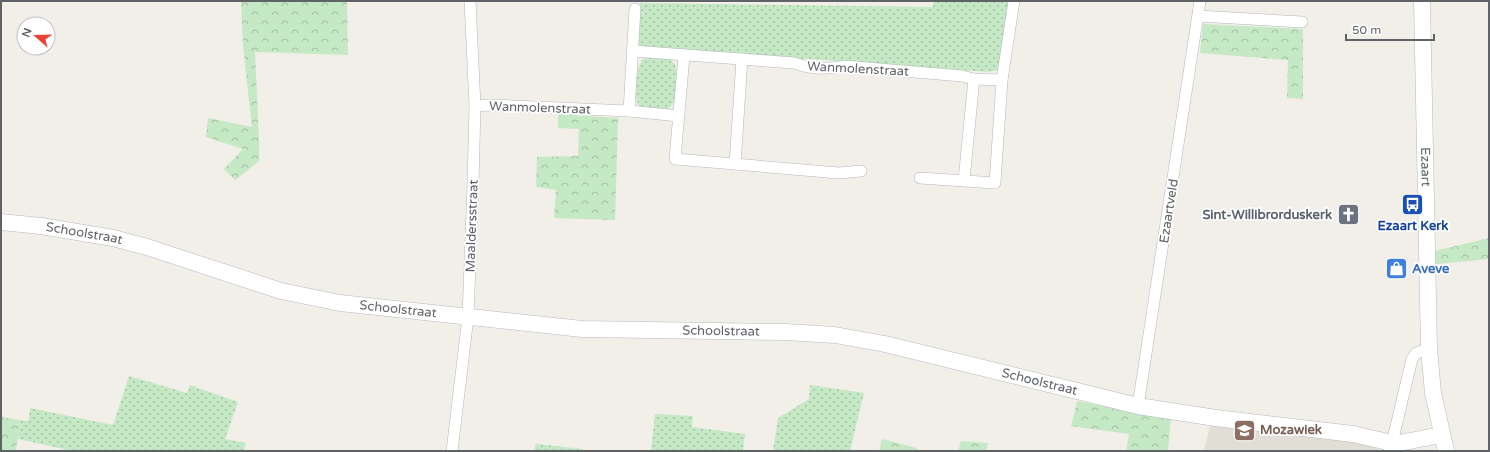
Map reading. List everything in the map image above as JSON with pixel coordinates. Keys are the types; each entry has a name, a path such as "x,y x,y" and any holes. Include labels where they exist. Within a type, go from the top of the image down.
{"street":[{"name":"Maaldersstraat","path":"452,451 468,317 474,184 475,106 470,1"},
{"path":"920,178 995,182 1002,80 1014,1"},
{"name":"Ezaartveld","path":"1138,406 1200,1"},
{"name":"Ezaart","path":"1422,1 1429,349 1433,393 1441,435 1446,451"},
{"path":"629,111 635,9"},
{"path":"1198,16 1302,22"},
{"name":"Wanmolenstraat","path":"633,51 794,63 808,68 830,70 844,66 962,76 974,79 1002,80"},
{"path":"684,55 675,159 839,173 861,171"},
{"path":"735,164 742,59"},
{"path":"964,180 974,79"},
{"name":"Wanmolenstraat","path":"475,106 490,105 629,111 679,116"},
{"name":"Schoolstraat","path":"1,222 41,226 113,238 147,247 259,285 298,295 340,303 582,330 786,332 835,335 885,344 1138,406 1216,418 1353,434 1391,447 1399,443 1441,435"},
{"path":"1391,447 1412,359 1416,352 1429,349"}],"shaded area":[{"name":"Mozawiek","path":"1211,422 1377,445 1376,448 1378,451 1204,451"}],"green space":[{"path":"241,1 347,1 348,55 255,52 259,161 235,180 224,169 243,149 206,137 208,118 252,127 243,46"},
{"path":"934,1 1010,1 998,70 989,72 638,47 640,3 933,7"},
{"path":"1203,24 1303,29 1303,99 1287,98 1288,60 1200,53"},
{"path":"642,59 669,59 674,63 677,81 676,97 668,109 648,109 638,105 636,100 635,88 638,70"},
{"path":"558,114 618,118 615,220 554,218 556,190 536,187 537,157 578,156 579,129 558,128"},
{"path":"1489,238 1489,259 1436,264 1435,251"},
{"path":"129,376 187,393 190,385 238,402 225,439 246,443 244,451 73,451 18,439 20,420 29,421 30,408 113,425"},
{"path":"810,385 864,393 850,451 773,451 778,418 809,399"},
{"path":"1077,401 1171,419 1168,451 1126,451 1129,434 1071,426"},
{"path":"655,414 693,416 692,427 745,434 743,451 651,451"},
{"path":"1,417 20,420 16,451 1,451"},
{"path":"882,439 917,448 916,451 879,451"},
{"path":"961,441 988,443 986,451 958,451"},
{"path":"536,444 583,449 583,451 534,451"}],"place":[{"name":"Ezaart Kerk","path":"1413,204"},
{"name":"Sint-Willibrorduskerk","path":"1348,215"},
{"name":"Aveve","path":"1396,269"},
{"name":"Mozawiek","path":"1245,430"}]}
